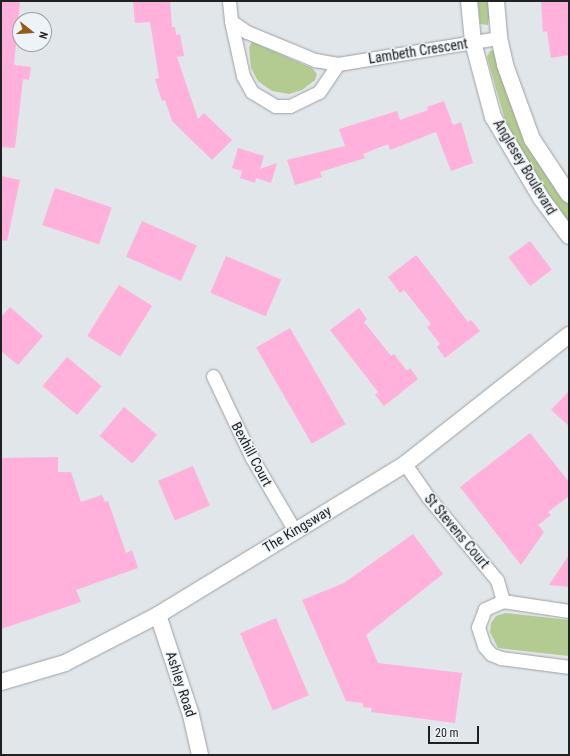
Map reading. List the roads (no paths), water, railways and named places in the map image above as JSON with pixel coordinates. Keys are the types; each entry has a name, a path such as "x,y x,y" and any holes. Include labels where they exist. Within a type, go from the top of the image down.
{"street":[{"path":"229,1 231,21 244,76 252,92 275,106 290,106 319,92 338,64"},
{"name":"Anglesey Boulevard","path":"469,1 473,42 493,117 541,198 569,236"},
{"name":"Anglesey Boulevard","path":"496,1 499,38 505,65 532,139 569,195"},
{"name":"Lambeth Crescent","path":"231,21 247,32 308,58 338,64 499,38"},
{"name":"The Kingsway","path":"1,682 65,663 158,615 405,464 569,335"},
{"name":"Bexhill Court","path":"213,376 252,458 294,531"},
{"name":"St Stevens Court","path":"405,464 428,497 497,580 503,601"},
{"path":"569,611 503,601 485,609 480,617 480,636 491,654 501,658 569,667"},
{"name":"Ashley Road","path":"158,615 191,715 200,755"}]}
